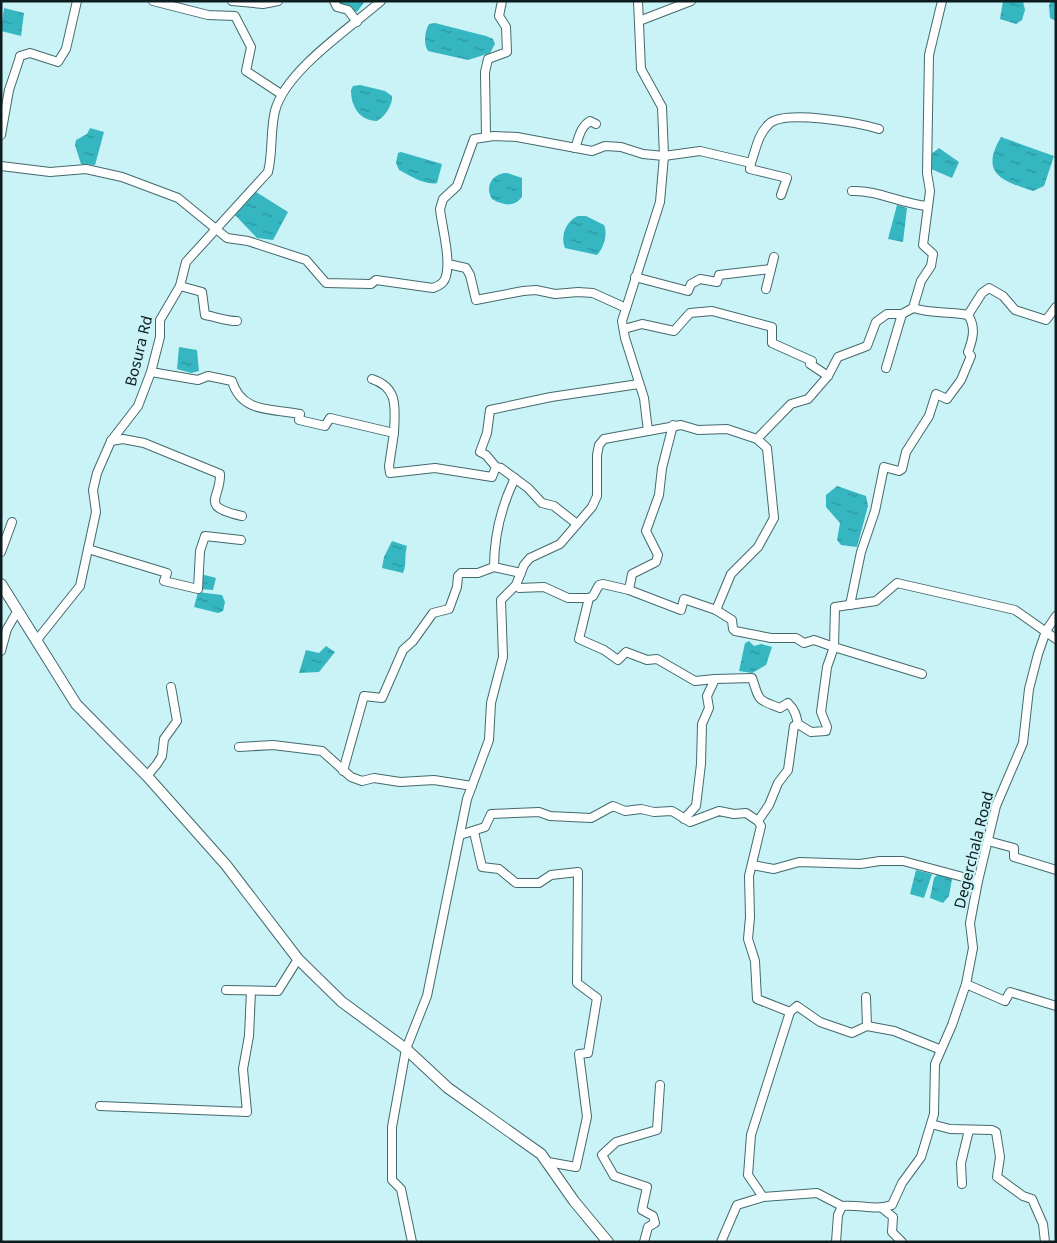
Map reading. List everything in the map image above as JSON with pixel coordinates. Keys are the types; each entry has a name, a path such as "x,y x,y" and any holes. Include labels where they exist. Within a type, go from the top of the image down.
{"main road":[{"path":"1,584 76,704 147,776 226,865 298,959 342,1002 406,1049 448,1088 540,1154 548,1162 568,1194 608,1242"}],"street":[{"path":"1,135 9,90 20,56 30,53 58,62 66,49 77,1"},
{"path":"154,1 208,15 236,16 252,47 246,71 281,94"},
{"path":"232,1 263,4 278,1"},
{"path":"334,1 337,7 348,10 357,22"},
{"name":"Bosura Rd","path":"36,641 77,592 96,512 94,490 98,473 111,441 138,406 151,372 160,337 160,320 180,286 186,262 268,172 272,157 275,112 281,94 301,69 381,1"},
{"path":"486,136 485,72 488,59 507,52 506,27 499,16 502,1"},
{"path":"638,1 641,68 662,107 664,156 660,202 622,321 644,398 648,431"},
{"path":"639,21 691,1"},
{"path":"913,308 920,281 931,266 933,254 923,245 930,191 927,173 926,105 930,88 929,55 942,1"},
{"path":"780,195 787,178 750,169 761,134 770,122 815,118 879,129"},
{"path":"575,148 581,129 590,121 596,124"},
{"path":"1,166 50,172 86,169 122,177 178,198 227,238 248,241 306,260 326,283 371,284 376,280 433,288 445,280 448,264 442,228 441,203 457,186 474,139 486,136 532,139 592,151 605,146 621,147 643,154 664,156 700,151 751,162"},
{"path":"852,191 870,190 903,203 928,206"},
{"path":"766,289 774,257"},
{"path":"448,264 466,268 470,275 476,300 523,290 555,294 578,292 592,293 626,308"},
{"path":"635,277 688,291 691,284 700,279 717,282 719,275 771,269"},
{"path":"180,286 202,292 205,315 214,315 224,321 238,321"},
{"path":"968,315 982,293 989,288 1003,296 1015,310 1046,320 1056,306"},
{"path":"757,438 791,404 808,399 828,376 838,357 867,346 876,322 886,314 902,314 913,308 932,314 952,312 968,315 973,323 973,336 968,352 970,356 961,380 947,399 936,394 929,416 906,452 902,469 899,471 884,467 874,511 861,552 850,605"},
{"path":"624,329 642,324 674,331 690,314 712,311 772,327 772,343 812,361 810,364 828,376"},
{"path":"886,368 902,314"},
{"path":"151,372 198,380 208,376 232,381 235,391 243,401 269,411 300,414 299,420 325,426 330,418 394,433"},
{"path":"372,379 383,382 390,389 393,398 394,433 389,466 390,473 435,468 492,477 496,467"},
{"path":"577,524 554,506 542,503 515,478 496,467 486,455 480,452 487,433 490,410 551,397 639,384"},
{"path":"412,1242 401,1189 392,1180 392,1127 406,1049 427,996 467,799 489,740 491,703 503,657 503,618 500,604 516,585 530,558 560,544 596,500 599,445 604,439 681,425 706,431 727,429 757,438 767,448 774,518 758,547 730,574 716,610"},
{"path":"629,590 632,574 656,562 658,555 646,531 659,495 662,468 673,426"},
{"path":"111,441 123,439 144,443 220,474 214,499 215,504 230,513 242,516"},
{"path":"494,566 494,545 502,505 515,478"},
{"path":"1,552 12,522"},
{"path":"88,549 166,573 164,581 198,589 200,551 205,536 241,540"},
{"path":"343,771 364,696 382,698 403,650 413,641 433,614 449,610 457,587 458,576 461,573 478,573 494,566 521,573"},
{"path":"589,598 579,639 604,650 618,660 626,652 647,660 657,659 695,680 752,678 756,694 764,702 780,708 788,703 796,712 798,724 811,732 826,731 827,727 821,712 827,667 834,647 835,608 876,601 897,583 1015,610 1056,638"},
{"path":"516,585 519,588 532,590 544,587 568,598 589,598 593,596 599,585 612,585 681,610 684,599 716,610 732,620 732,629 735,630 771,638 796,638 804,643 814,640 922,674"},
{"path":"1,651 4,628 18,610"},
{"name":"Degerchala Road","path":"882,1208 892,1205 902,1183 921,1157 934,1114 935,1064 952,1025 966,984 973,948 970,923 996,806 1023,743 1029,689 1046,631 1056,616"},
{"path":"684,819 696,806 701,764 702,724 710,708 708,696 716,679"},
{"path":"147,776 162,756 164,739 177,721 171,687"},
{"path":"758,820 769,805 778,783 788,770 794,726 798,724"},
{"path":"239,747 273,744 322,751 343,771 351,777 362,781 374,778 400,782 434,780 472,786"},
{"path":"460,835 485,827 491,814 539,812 550,816 591,818 613,806 625,811 641,809 654,812 672,811 690,822 696,821 709,813 719,811 734,814 746,812 758,820 761,826 749,876 750,917 748,939 755,961 757,999 790,1012"},
{"path":"474,832 482,867 499,869 516,883 539,883 551,875 578,872 577,983 597,998 588,1053 579,1054 588,1117 576,1167 548,1162"},
{"path":"988,841 1014,848 1014,858 1056,870"},
{"path":"752,865 774,869 799,862 860,864 903,861 978,881"},
{"path":"226,990 278,991 298,959"},
{"path":"966,984 1005,1001 1010,992 1056,1006"},
{"path":"100,1106 247,1112 243,1069 249,1036 251,991"},
{"path":"866,997 867,1026"},
{"path":"763,1197 748,1175 751,1135 790,1012 797,1006 820,1022 852,1034 867,1026 894,1031 939,1049"},
{"path":"644,1242 648,1227 655,1223 653,1216 642,1210 647,1187 614,1176 602,1155 616,1142 658,1130 660,1085"},
{"path":"931,1124 996,1132 999,1139 1000,1157 997,1177 1023,1196 1032,1199 1043,1224 1045,1242"},
{"path":"962,1184 960,1163 969,1130"},
{"path":"721,1242 737,1205 763,1197 817,1193 842,1206 853,1204 882,1208 893,1217 892,1232 902,1242"},
{"path":"836,1242 838,1215 842,1206"}],"water":[{"path":"338,1 365,1 357,12 341,5"},
{"path":"1003,1 1023,1 1025,10 1022,20 1016,24 1000,19"},
{"path":"1051,1 1056,1 1056,21 1050,18 1049,5"},
{"path":"4,8 24,13 21,36 1,31"},
{"path":"435,23 486,36 493,39 495,44 490,53 468,60 428,51 425,41 426,30 429,24"},
{"path":"360,85 385,91 392,96 388,110 377,121 361,116 355,107 351,90 353,86"},
{"path":"90,128 104,132 95,165 81,164 75,145 76,140 87,134"},
{"path":"1001,137 1054,156 1044,186 1033,191 1012,184 998,174 992,160"},
{"path":"939,148 959,162 952,178 929,168 930,155"},
{"path":"401,152 442,164 437,183 423,182 399,170 396,163 398,153"},
{"path":"507,173 522,178 522,197 511,204 500,203 492,199 489,189 494,178"},
{"path":"256,192 288,212 273,240 257,238 235,215"},
{"path":"897,205 907,208 903,242 888,239"},
{"path":"578,216 586,216 604,225 606,232 605,240 597,255 565,248 563,239 565,229 570,221"},
{"path":"179,347 197,350 199,371 191,373 177,369"},
{"path":"837,486 866,496 868,506 857,547 841,545 837,540 840,523 826,507 826,495"},
{"path":"392,541 407,546 403,573 382,568 384,557"},
{"path":"201,574 216,578 213,590 200,589"},
{"path":"198,592 222,595 225,602 223,611 218,613 194,607"},
{"path":"749,641 754,646 761,644 772,647 766,665 752,673 739,671 745,643"},
{"path":"326,646 335,652 319,672 299,673 306,650 319,653"},
{"path":"916,870 932,874 924,898 910,894"},
{"path":"938,874 952,879 949,896 943,903 930,898 934,878"}]}
